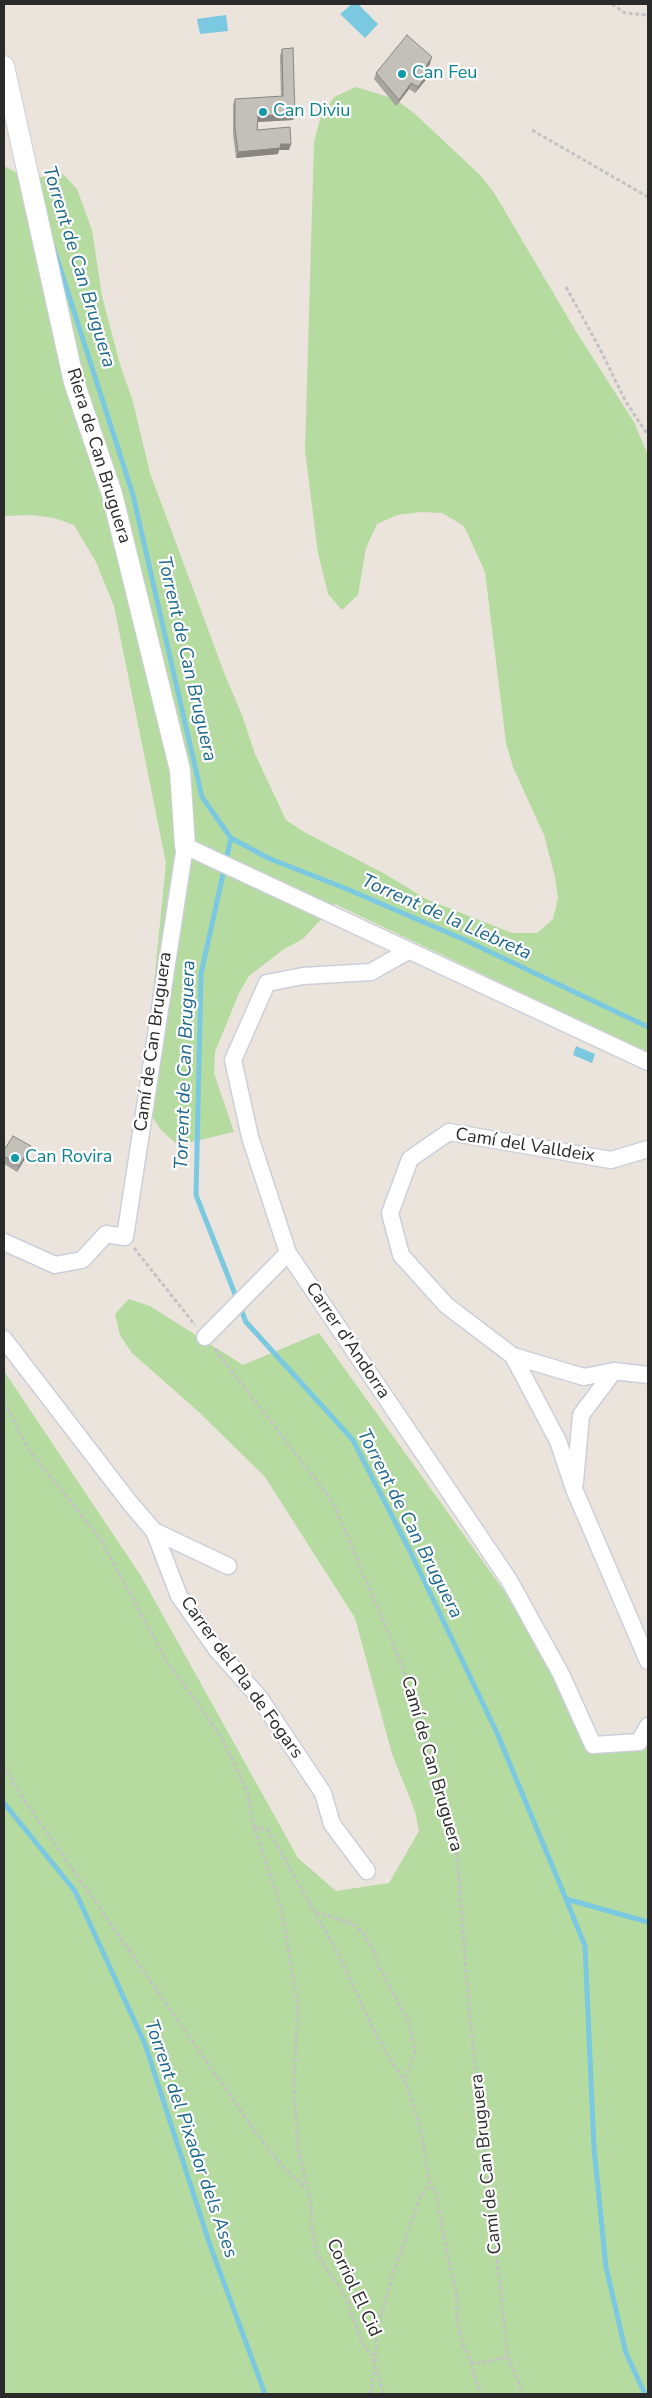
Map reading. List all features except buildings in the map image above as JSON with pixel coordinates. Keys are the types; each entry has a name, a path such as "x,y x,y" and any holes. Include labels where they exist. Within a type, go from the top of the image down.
{"street":[{"name":"Riera de Can Bruguera","path":"4,66 74,382 112,494 180,770 185,846"},
{"path":"185,846 408,952 648,1062"},
{"name":"Camí de Can Bruguera","path":"125,1237 185,846"},
{"name":"Carrer d'Andorra","path":"408,952 371,972 303,976 267,982 233,1060 250,1137 288,1253 509,1580 561,1674 594,1745 639,1742 648,1726"},
{"name":"Camí del Valldeix","path":"648,1149 611,1160 448,1132 410,1159 390,1213 401,1255 446,1305 513,1356 584,1377 614,1371 648,1375"},
{"path":"4,1242 55,1265 82,1260 106,1234 125,1237"},
{"path":"205,1337 288,1253"},
{"name":"Carrer del Pla de Fogars","path":"4,1339 154,1531 179,1596 217,1650 264,1705 323,1793 332,1824 367,1871"},
{"path":"513,1356 558,1441 574,1489 648,1661"},
{"path":"574,1489 581,1415 614,1371"},
{"name":"Carrer del Pla de Fogars","path":"154,1531 228,1566"}],"path":[{"path":"612,4 624,13 648,16"},
{"path":"532,130 648,197"},
{"path":"566,287 600,348 626,402 648,435"},
{"name":"Camí de Can Bruguera","path":"125,1237 333,1502 402,1665 456,1843 470,2017 508,2357 523,2394"},
{"name":"Corriol El Cid","path":"4,1402 29,1450 100,1538 167,1661 222,1738 248,1793 254,1827 281,1907 298,2004 294,2087 298,2146 308,2190 318,2253 325,2267 343,2291 362,2342 371,2354 384,2394"},
{"path":"4,1766 21,1795 255,2130 285,2169 308,2190"},
{"path":"254,1827 269,1831 340,1957 374,2031 404,2081 420,2126 430,2184 436,2191 447,2253 457,2294 457,2316 462,2343 472,2362 477,2384 482,2394"},
{"path":"315,1912 353,1924 364,1934 374,1949 380,1970 410,2024 415,2051 404,2081"},
{"path":"370,2394 375,2368 378,2331 392,2277 421,2195 430,2184"},
{"path":"472,2362 480,2363 508,2357"}],"green space":[{"path":"356,87 395,99 414,113 480,175 493,191 577,333 634,422 648,455 648,1053 335,904 303,939 284,949 249,976 239,993 215,1052 214,1073 234,1132 178,1145 161,1130 146,1107 144,1083 166,863 114,606 96,562 74,525 54,518 32,515 4,516 4,166 21,175 40,177 63,174 77,189 92,230 102,296 119,361 133,402 150,473 255,754 286,820 304,832 387,875 426,899 512,933 537,933 553,919 558,898 555,877 544,835 513,767 506,743 485,572 464,526 442,513 421,512 397,515 377,524 366,548 358,595 342,610 328,594 318,553 305,451 314,142 320,119 334,97"},
{"path":"129,1299 150,1306 243,1365 319,1333 530,1627 595,1751 648,1748 648,2394 4,2394 4,1371 141,1576 298,1858 336,1891 389,1883 419,1831 415,1811 392,1754 355,1618 265,1477 200,1413 132,1353 120,1335 115,1314"}],"water":[{"path":"352,4 358,4 378,24 365,38 340,14"},
{"path":"226,15 228,31 200,34 197,19"},
{"path":"576,1046 595,1054 592,1063 573,1055"}],"waterway":[{"name":"Torrent de Can Bruguera","path":"53,246 133,495 202,797 231,838 201,974 196,1195 246,1322 353,1440 409,1549 497,1733 566,1899 648,1922"},
{"name":"Torrent de la Llebreta","path":"231,838 268,858 347,889 465,940 648,1027"},
{"name":"Torrent del Pixador dels Ases","path":"4,1803 75,1891 145,2044 210,2245 265,2394"},
{"path":"566,1899 585,1946 594,2148 606,2267 626,2353 645,2394"}],"place":[{"name":"Can Feu","path":"402,74"},
{"name":"Can Diviu","path":"263,112"},
{"name":"Can Rovira","path":"15,1158"}]}
